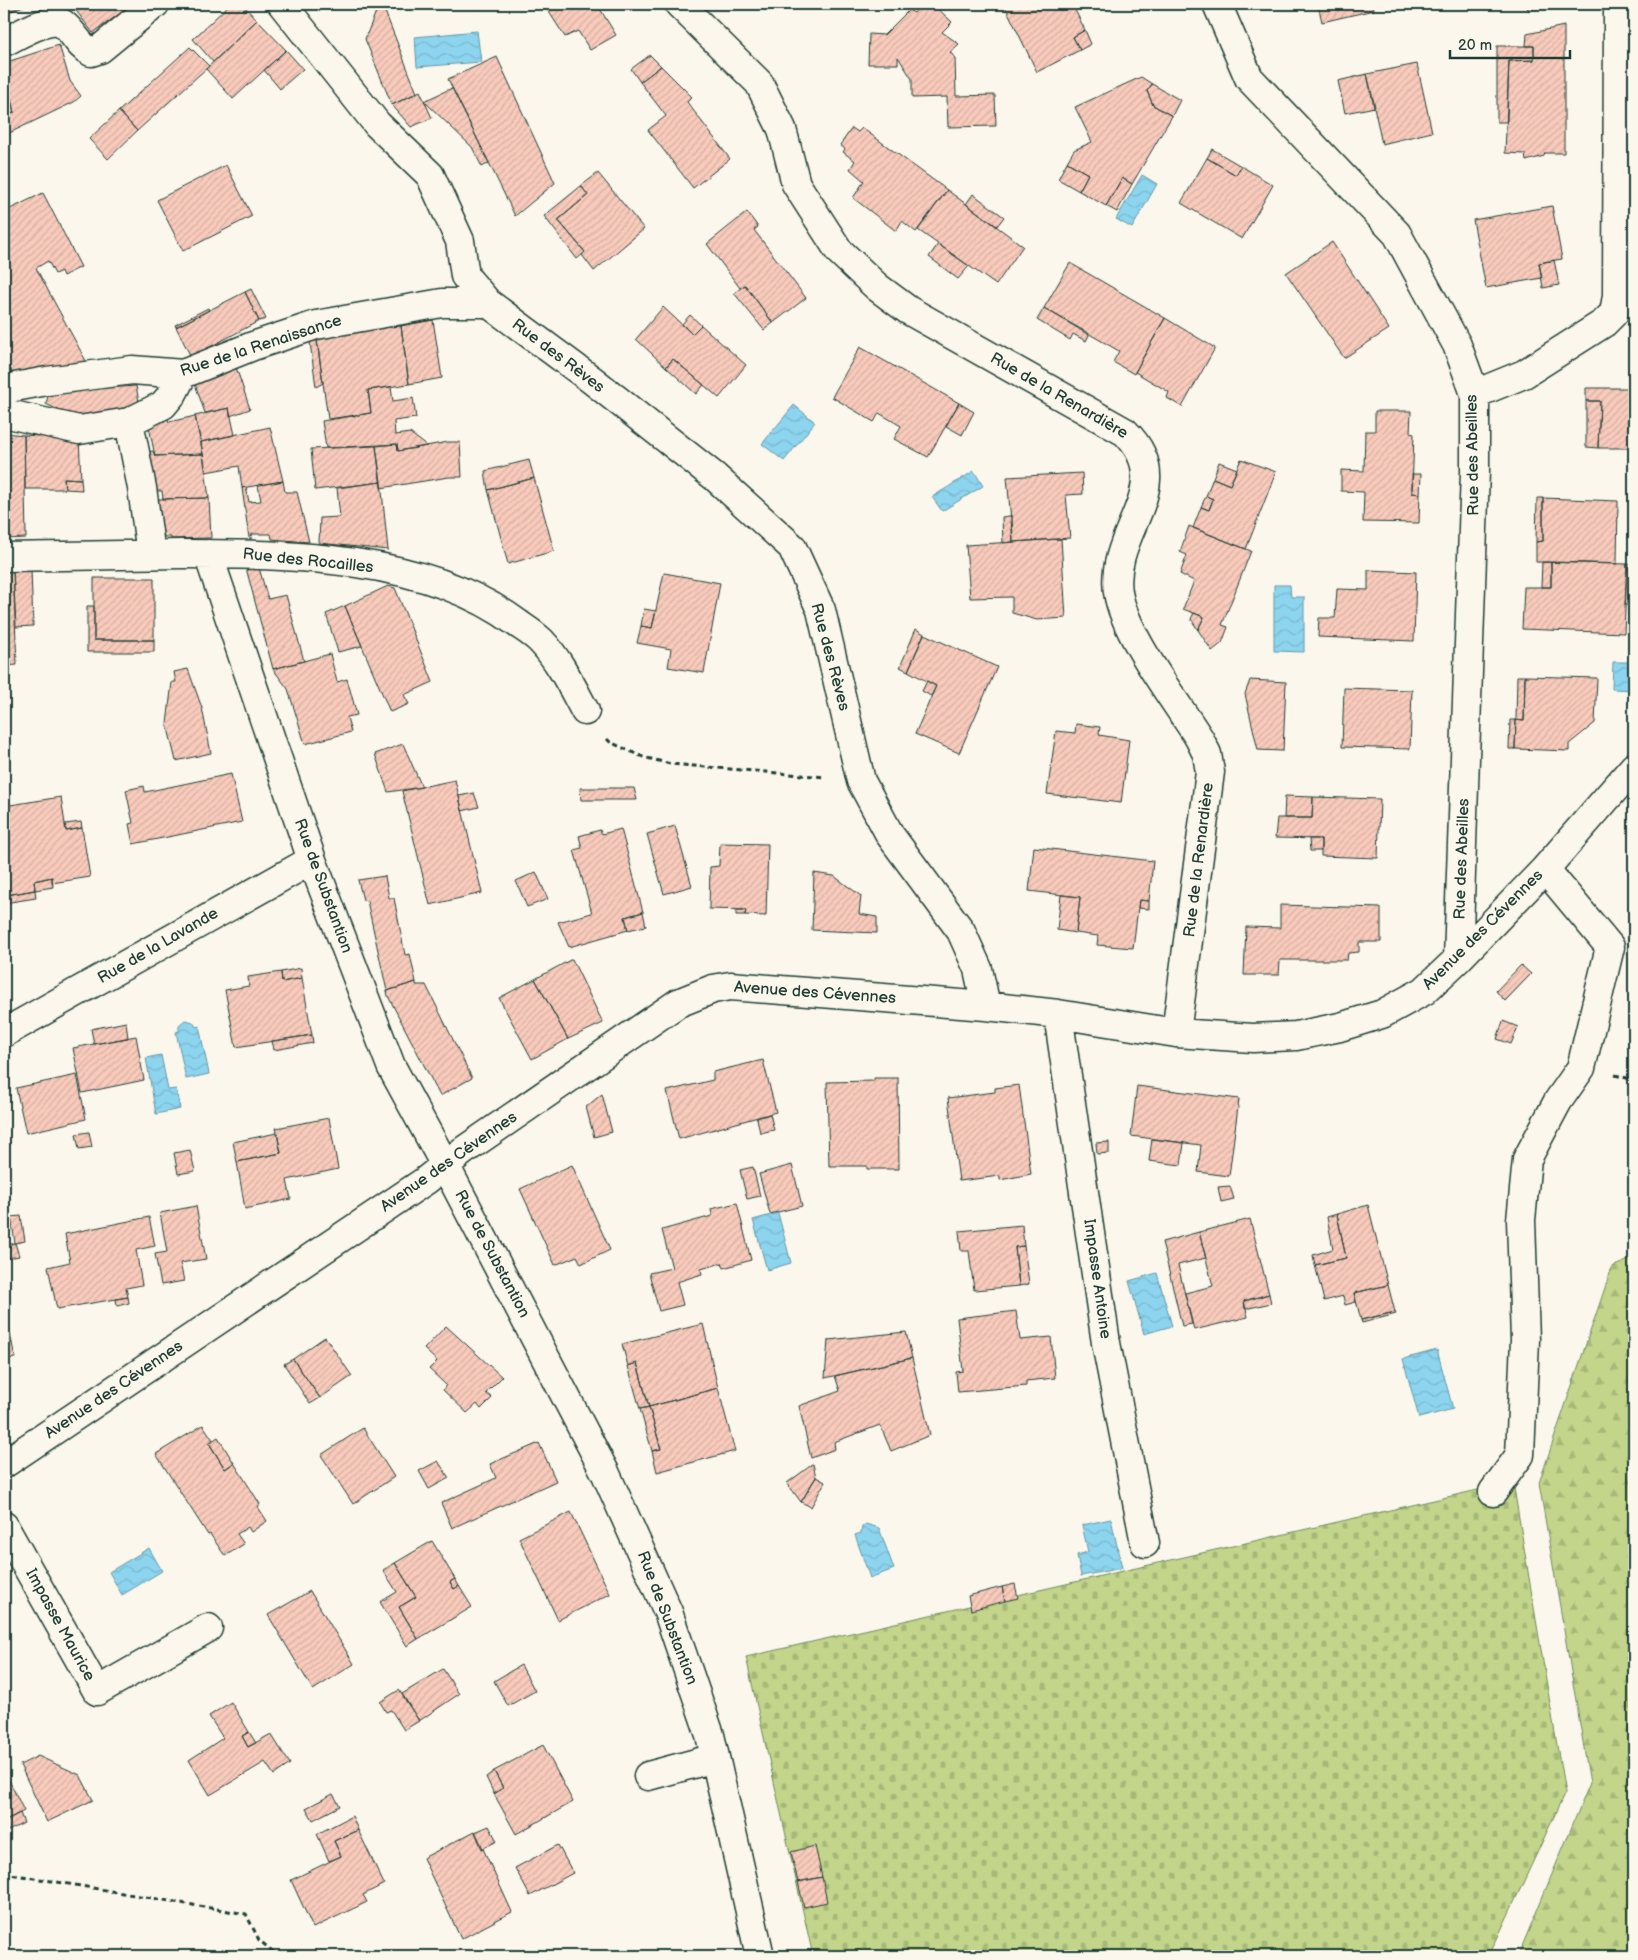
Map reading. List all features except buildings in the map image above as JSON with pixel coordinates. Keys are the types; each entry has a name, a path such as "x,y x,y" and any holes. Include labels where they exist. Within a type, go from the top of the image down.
{"street":[{"path":"4,42 52,21 63,24 82,48 91,52 100,49 155,4"},
{"name":"Rue des Rèves","path":"282,4 377,124 430,175 460,241 465,276 488,304 592,380 715,477 792,547 820,610 861,781 890,835 961,931 978,969 986,1006"},
{"name":"Rue de la Renardière","path":"679,4 759,83 782,129 796,184 839,251 877,288 908,310 1125,432 1135,442 1143,456 1148,474 1145,492 1121,552 1117,572 1118,592 1123,614 1134,634 1199,738 1207,754 1210,772 1176,1033"},
{"name":"Rue des Abeilles","path":"1217,4 1249,78 1397,234 1457,344 1475,394 1475,471 1458,959"},
{"path":"1475,394 1524,374 1604,323 1614,313 1617,296 1618,4"},
{"name":"Rue de la Renaissance","path":"4,389 47,381 132,370 183,374 253,346 316,325 442,303 488,304"},
{"path":"4,413 79,430 129,422 163,405 173,393 183,374"},
{"path":"129,422 142,488 151,554"},
{"name":"Rue de Substantion","path":"208,554 312,860 391,1066 606,1472 668,1612 710,1735 753,1954"},
{"name":"Rue des Rocailles","path":"4,557 247,554 334,561 386,569 432,581 472,596 506,614 540,640 565,673 585,711"},
{"name":"Avenue des Cévennes","path":"4,1464 416,1187 678,1003 712,989 730,986 986,1006 1058,1014 1176,1033 1253,1038 1296,1036 1340,1028 1382,1014 1424,990 1458,959 1545,869 1634,767"},
{"name":"Rue de la Lavande","path":"4,1033 312,860"},
{"path":"1493,1492 1520,1456 1525,1340 1521,1220 1527,1159 1558,1101 1581,1068 1610,947 1545,869"},
{"name":"Impasse Antoine","path":"1058,1014 1106,1342 1145,1543"},
{"name":"Impasse Maurice","path":"4,1526 98,1691 208,1628"},
{"path":"648,1776 715,1758"}],"path":[{"path":"585,711 610,742 644,757 671,764 861,781"},
{"path":"4,1873 246,1914 259,1940 278,1956"}],"green space":[{"path":"1634,1258 1634,1956 1518,1956 1590,1783 1539,1483 1612,1267"},
{"path":"1513,1482 1565,1793 1489,1956 813,1956 746,1657"}],"water":[{"path":"477,31 481,62 417,67 415,37"},
{"path":"1142,175 1157,184 1132,228 1116,219"},
{"path":"794,405 815,422 784,461 762,444"},
{"path":"974,471 983,486 942,511 932,497"},
{"path":"1274,585 1290,585 1291,597 1304,597 1304,652 1274,651"},
{"path":"1613,662 1634,662 1634,690 1612,689"},
{"path":"185,1020 193,1022 196,1027 199,1026 209,1074 186,1079 176,1032 179,1031 179,1025"},
{"path":"161,1055 168,1090 176,1089 180,1109 156,1114 146,1058"},
{"path":"778,1213 791,1263 767,1270 753,1220"},
{"path":"1157,1273 1172,1326 1144,1334 1129,1281"},
{"path":"1437,1350 1453,1409 1419,1418 1403,1359"},
{"path":"1111,1519 1122,1568 1081,1576 1077,1555 1088,1552 1082,1525"},
{"path":"866,1524 879,1528 894,1569 870,1578 855,1535 861,1533 862,1527"},
{"path":"149,1548 162,1571 122,1595 109,1572"}]}
